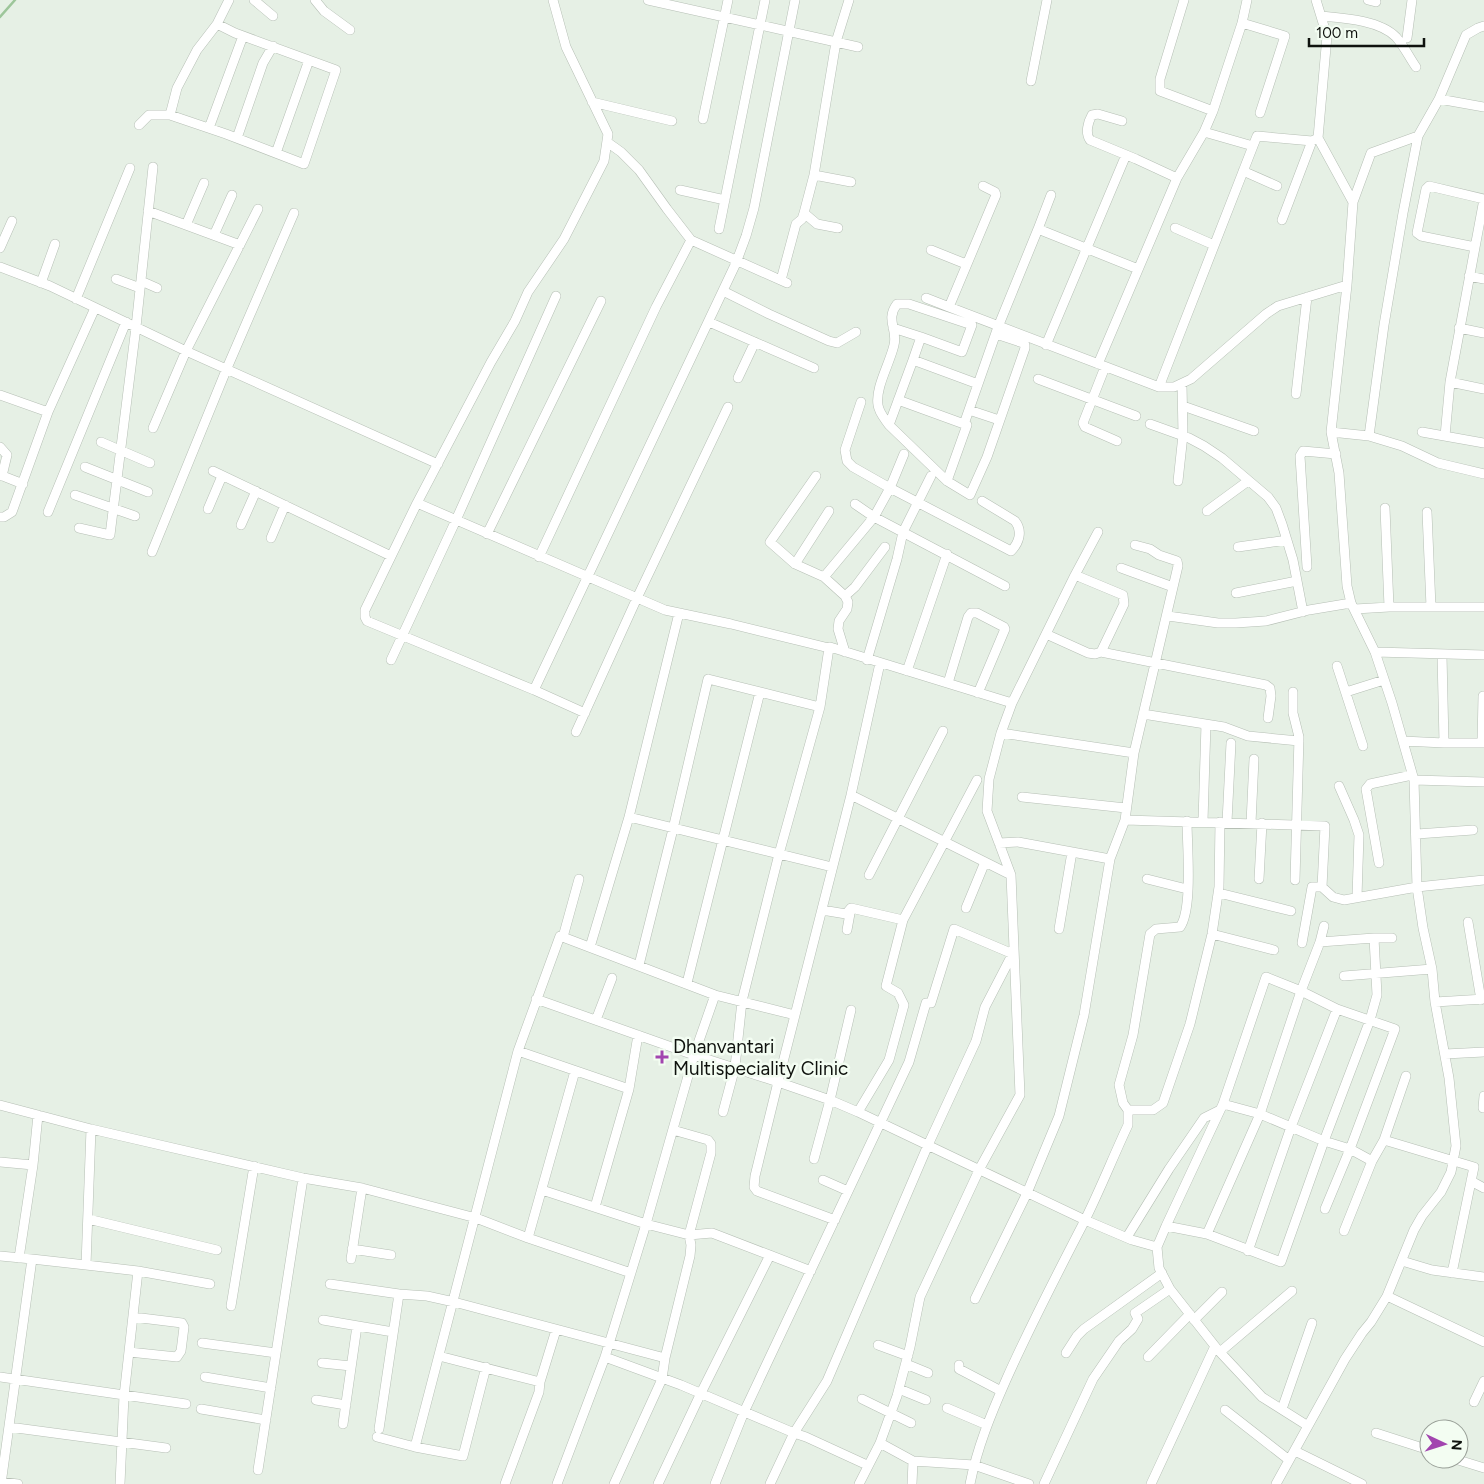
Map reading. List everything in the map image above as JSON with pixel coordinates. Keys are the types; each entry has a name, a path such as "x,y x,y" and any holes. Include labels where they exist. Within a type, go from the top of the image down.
{"street":[{"path":"170,114 177,88 197,50 217,24 229,0"},
{"path":"254,0 273,16"},
{"path":"315,0 324,10 350,30"},
{"path":"553,0 566,47 608,134 604,161 564,239 528,292 515,321 491,362 417,503 365,610 365,617 367,621 585,713"},
{"path":"648,0 858,47"},
{"path":"703,119 728,0"},
{"path":"719,229 765,0"},
{"path":"534,690 737,262 754,208 795,0"},
{"path":"606,142 621,152 639,170 691,240 784,282 796,224 802,219 814,175 836,42 849,0"},
{"path":"1030,81 1047,0"},
{"path":"1184,0 1160,79 1160,90 1213,111"},
{"path":"1118,441 1085,427 1083,423 1084,418 1138,269 1177,178 1204,132 1213,111 1242,23 1247,0"},
{"path":"1282,220 1315,139 1327,36 1316,0"},
{"path":"1407,38 1412,0"},
{"path":"1321,16 1359,21 1394,35 1416,67"},
{"path":"1242,23 1285,36 1260,113"},
{"path":"139,125 149,114 170,114 304,164 336,70 243,36 217,24"},
{"path":"1369,436 1396,251 1418,136 1439,99 1466,35 1484,26"},
{"path":"209,128 243,36"},
{"path":"237,138 263,63 273,46"},
{"path":"276,153 309,60"},
{"path":"1439,99 1484,107"},
{"path":"592,102 672,121"},
{"path":"1122,121 1098,114 1092,115 1087,133 1090,140 1177,178"},
{"path":"1204,132 1253,146"},
{"path":"1159,387 1257,136 1315,139"},
{"path":"1276,1484 1345,1359 1362,1333 1372,1322 1387,1296 1414,1230 1422,1216 1441,1192 1450,1172 1456,1146 1445,1054 1435,1002 1432,969 1422,928 1417,887 1417,834 1413,778 1376,652 1353,606 1347,586 1336,454 1332,432 1347,285 1353,202 1371,153 1418,136"},
{"path":"1315,139 1353,202"},
{"path":"1046,344 1126,155"},
{"path":"79,528 110,535 136,327 153,167"},
{"path":"76,299 130,168"},
{"path":"1243,171 1277,186"},
{"path":"814,175 851,182"},
{"path":"186,225 204,184"},
{"path":"949,307 996,196 995,192 983,186"},
{"path":"1445,436 1450,382 1469,276 1478,244 1484,199 1429,186 1426,189 1417,233 1421,236 1478,244"},
{"path":"680,190 725,200"},
{"path":"214,235 232,195"},
{"path":"964,424 997,330 1051,195"},
{"path":"153,428 186,351 258,209"},
{"path":"148,211 240,245"},
{"path":"152,552 227,368 294,213"},
{"path":"804,213 817,224 838,228"},
{"path":"0,248 12,221"},
{"path":"1175,228 1214,245"},
{"path":"1038,230 1138,269"},
{"path":"539,557 656,308 691,240"},
{"path":"41,283 55,244"},
{"path":"931,250 966,264"},
{"path":"0,267 41,283 186,351 438,464"},
{"path":"1469,276 1484,279"},
{"path":"116,279 157,288"},
{"path":"997,330 1046,344 1159,387 1174,387 1191,379 1266,314 1278,306 1347,285"},
{"path":"723,290 769,314 829,341 837,343 856,332"},
{"path":"391,660 556,296"},
{"path":"1296,394 1307,297"},
{"path":"893,328 962,352 972,325 910,304 897,304 891,317 893,328 896,336 877,404 879,412 889,425 947,481 970,495 987,457 1025,345 949,307 926,298"},
{"path":"487,534 600,301"},
{"path":"0,517 4,517 12,512 48,412 95,308"},
{"path":"48,512 126,322"},
{"path":"709,322 814,368"},
{"path":"1459,328 1484,333"},
{"path":"889,425 921,337"},
{"path":"738,378 755,342"},
{"path":"913,360 978,384"},
{"path":"1038,379 1136,416"},
{"path":"1450,382 1484,389"},
{"path":"1178,481 1183,435 1182,384"},
{"path":"0,395 48,412"},
{"path":"898,400 967,425 947,481"},
{"path":"861,402 845,450 847,461 853,467 890,488 1010,552 1019,538 1019,526 1015,521 982,501"},
{"path":"1183,406 1254,431"},
{"path":"576,732 637,598 728,408"},
{"path":"969,410 999,420"},
{"path":"1150,424 1183,435 1216,454 1268,497 1276,508 1287,540 1303,612"},
{"path":"1332,432 1369,436 1402,446 1438,463 1484,474"},
{"path":"1422,432 1484,443"},
{"path":"101,442 150,463"},
{"path":"0,447 7,455 1,476 23,484"},
{"path":"1307,567 1300,456 1303,451 1336,454"},
{"path":"824,577 874,517 890,488 904,454"},
{"path":"85,467 148,492"},
{"path":"213,471 391,556"},
{"path":"208,509 222,476"},
{"path":"816,476 770,542 795,564 824,577 845,596 848,602 847,609 839,621 838,629 845,652"},
{"path":"867,660 897,559 903,532 916,502 931,476"},
{"path":"1207,511 1248,481"},
{"path":"241,525 256,491"},
{"path":"75,495 135,516"},
{"path":"417,503 665,610 845,652 1012,703"},
{"path":"855,504 874,517 947,554 1004,586"},
{"path":"271,538 285,505"},
{"path":"1384,508 1389,607"},
{"path":"795,564 829,511"},
{"path":"1427,512 1431,607"},
{"path":"859,1484 880,1443 891,1414 907,1360 920,1297 980,1168 1020,1095 1011,875 987,811 989,779 1001,733 1012,703 1098,532"},
{"path":"1238,548 1287,540"},
{"path":"975,1299 1027,1193 1059,1116 1084,1015 1110,859 1124,820 1134,753 1168,616 1178,566 1177,560 1135,545"},
{"path":"845,596 865,574 885,547"},
{"path":"907,671 947,554"},
{"path":"1121,568 1173,587"},
{"path":"1075,575 1123,596 1125,599 1101,652"},
{"path":"1236,593 1297,581"},
{"path":"1168,616 1236,624 1266,621 1303,612 1353,606 1484,607"},
{"path":"948,684 968,617 974,612 1005,629 978,693"},
{"path":"590,947 628,817 679,613"},
{"path":"1046,634 1088,653 1095,654 1101,652 1266,685 1270,688 1271,696 1268,718"},
{"path":"723,1112 735,1067 742,1001 779,854 820,707 829,648"},
{"path":"1376,652 1484,655"},
{"path":"1442,655 1444,743"},
{"path":"835,1220 757,1191 754,1187 778,1082 851,795 880,662"},
{"path":"1337,666 1363,746"},
{"path":"638,965 673,829 708,678 820,707"},
{"path":"1346,692 1384,680"},
{"path":"687,983 760,692"},
{"path":"1293,692 1293,713 1299,741 1294,880"},
{"path":"1403,740 1483,744 1482,696"},
{"path":"1143,714 1224,727 1248,736 1299,741"},
{"path":"1203,821 1206,724"},
{"path":"869,875 944,731"},
{"path":"1001,733 1134,753"},
{"path":"1128,1110 1153,1110 1163,1103 1190,1024 1212,934 1219,893 1231,744"},
{"path":"1251,823 1254,759"},
{"path":"1379,864 1366,789 1370,784 1413,778 1484,782"},
{"path":"858,1112 889,1060 904,1005 898,993 886,986 902,920 976,780"},
{"path":"1339,786 1359,835 1357,897"},
{"path":"851,795 1011,875"},
{"path":"1022,797 1126,808"},
{"path":"628,817 832,867"},
{"path":"1124,820 1325,826 1322,887"},
{"path":"970,1484 987,1425 1001,1391 1030,1327 1085,1220 1128,1125 1128,1110 1123,1103 1119,1085 1133,1036 1150,934 1156,929 1180,927 1184,922 1187,889 1187,821"},
{"path":"1259,879 1262,823"},
{"path":"1417,834 1473,830"},
{"path":"999,843 1018,842 1110,859"},
{"path":"1059,930 1072,852"},
{"path":"966,908 985,862"},
{"path":"563,937 579,879"},
{"path":"1147,879 1187,889"},
{"path":"1302,943 1312,887 1322,887 1338,899 1344,900 1417,887 1484,880"},
{"path":"1219,893 1291,911"},
{"path":"851,908 902,920"},
{"path":"822,910 846,914 851,908"},
{"path":"847,930 851,908"},
{"path":"1435,1002 1483,1000 1468,922"},
{"path":"1207,1234 1260,1114 1324,926"},
{"path":"715,1484 744,1412 909,1062 926,1003 931,1003 954,929 1013,952"},
{"path":"1212,934 1274,950"},
{"path":"415,1447 518,1051 560,936 715,995 795,1015"},
{"path":"1166,1226 1207,1234 1281,1262 1370,1020 1377,995 1374,938"},
{"path":"1320,942 1392,938"},
{"path":"770,1484 794,1433 827,1381 928,1145 976,1041 985,1007 1013,952"},
{"path":"1344,976 1432,969"},
{"path":"596,1020 612,978"},
{"path":"1308,1426 1262,1396 1217,1349 1170,1289 1159,1268 1157,1248 1221,1107 1266,978 1301,991 1336,1009 1395,1029 1350,1150 1325,1209"},
{"path":"557,1484 605,1357 646,1224 694,1054 715,995"},
{"path":"536,999 830,1100 980,1168 1027,1193 1085,1220 1157,1248"},
{"path":"1248,1251 1291,1127 1336,1009"},
{"path":"814,1159 851,1010"},
{"path":"595,1207 629,1089 638,1035"},
{"path":"518,1051 629,1089"},
{"path":"1445,1054 1484,1052"},
{"path":"528,1238 575,1071"},
{"path":"1344,1231 1372,1160 1384,1140 1406,1076"},
{"path":"1483,1108 1484,1096"},
{"path":"0,1105 91,1129 303,1178 362,1188 476,1218 631,1273"},
{"path":"1127,1237 1169,1169 1204,1118 1221,1107 1260,1114 1372,1160"},
{"path":"18,1258 33,1164 38,1115"},
{"path":"86,1265 91,1129"},
{"path":"614,1484 662,1379 665,1358 690,1256 691,1245 689,1235 711,1153 711,1144 708,1140 673,1130"},
{"path":"1384,1140 1474,1167 1452,1272"},
{"path":"0,1162 33,1164"},
{"path":"231,1306 254,1166"},
{"path":"258,1470 303,1178"},
{"path":"823,1180 848,1191"},
{"path":"1471,1181 1484,1188"},
{"path":"351,1259 362,1188"},
{"path":"542,1190 646,1224 689,1235 712,1233 811,1271"},
{"path":"88,1219 217,1250"},
{"path":"352,1249 391,1255"},
{"path":"658,1484 770,1255"},
{"path":"0,1256 138,1271 210,1284"},
{"path":"18,1484 1,1483 32,1259"},
{"path":"1402,1262 1427,1269 1484,1277"},
{"path":"120,1484 124,1396 138,1271"},
{"path":"1066,1353 1084,1329 1162,1273"},
{"path":"330,1284 426,1296 454,1302 665,1358"},
{"path":"1044,1484 1093,1379 1119,1341 1132,1329 1138,1319 1135,1312 1170,1289"},
{"path":"1151,1484 1217,1349 1292,1291"},
{"path":"1148,1357 1222,1292"},
{"path":"399,1294 378,1433 415,1447 463,1456 486,1367"},
{"path":"1387,1296 1484,1342"},
{"path":"129,1352 176,1357 181,1351 184,1327 182,1323 133,1317"},
{"path":"323,1320 393,1332"},
{"path":"1282,1409 1312,1322"},
{"path":"343,1424 357,1326"},
{"path":"505,1484 539,1392 540,1382 556,1330"},
{"path":"202,1343 276,1353"},
{"path":"878,1345 928,1373"},
{"path":"439,1356 540,1382"},
{"path":"605,1357 701,1393 794,1433 806,1436 867,1466"},
{"path":"322,1362 351,1366"},
{"path":"959,1366 959,1369 1001,1391"},
{"path":"205,1376 271,1388"},
{"path":"0,1377 186,1404"},
{"path":"1474,1402 1484,1381"},
{"path":"899,1389 926,1400"},
{"path":"862,1399 910,1423"},
{"path":"316,1400 346,1405"},
{"path":"947,1408 987,1425"},
{"path":"201,1409 266,1420"},
{"path":"1225,1410 1289,1460"},
{"path":"9,1428 166,1448"},
{"path":"1376,1433 1419,1447"},
{"path":"880,1443 913,1461 974,1465 1026,1484"},
{"path":"1295,1451 1362,1484"},
{"path":"912,1484 913,1461"},
{"path":"1469,1463 1484,1468"}],"waterway":[{"path":"0,17 15,0"}],"place":[{"name":"Dhanvantari Multispeciality Clinic","path":"662,1057"}]}
